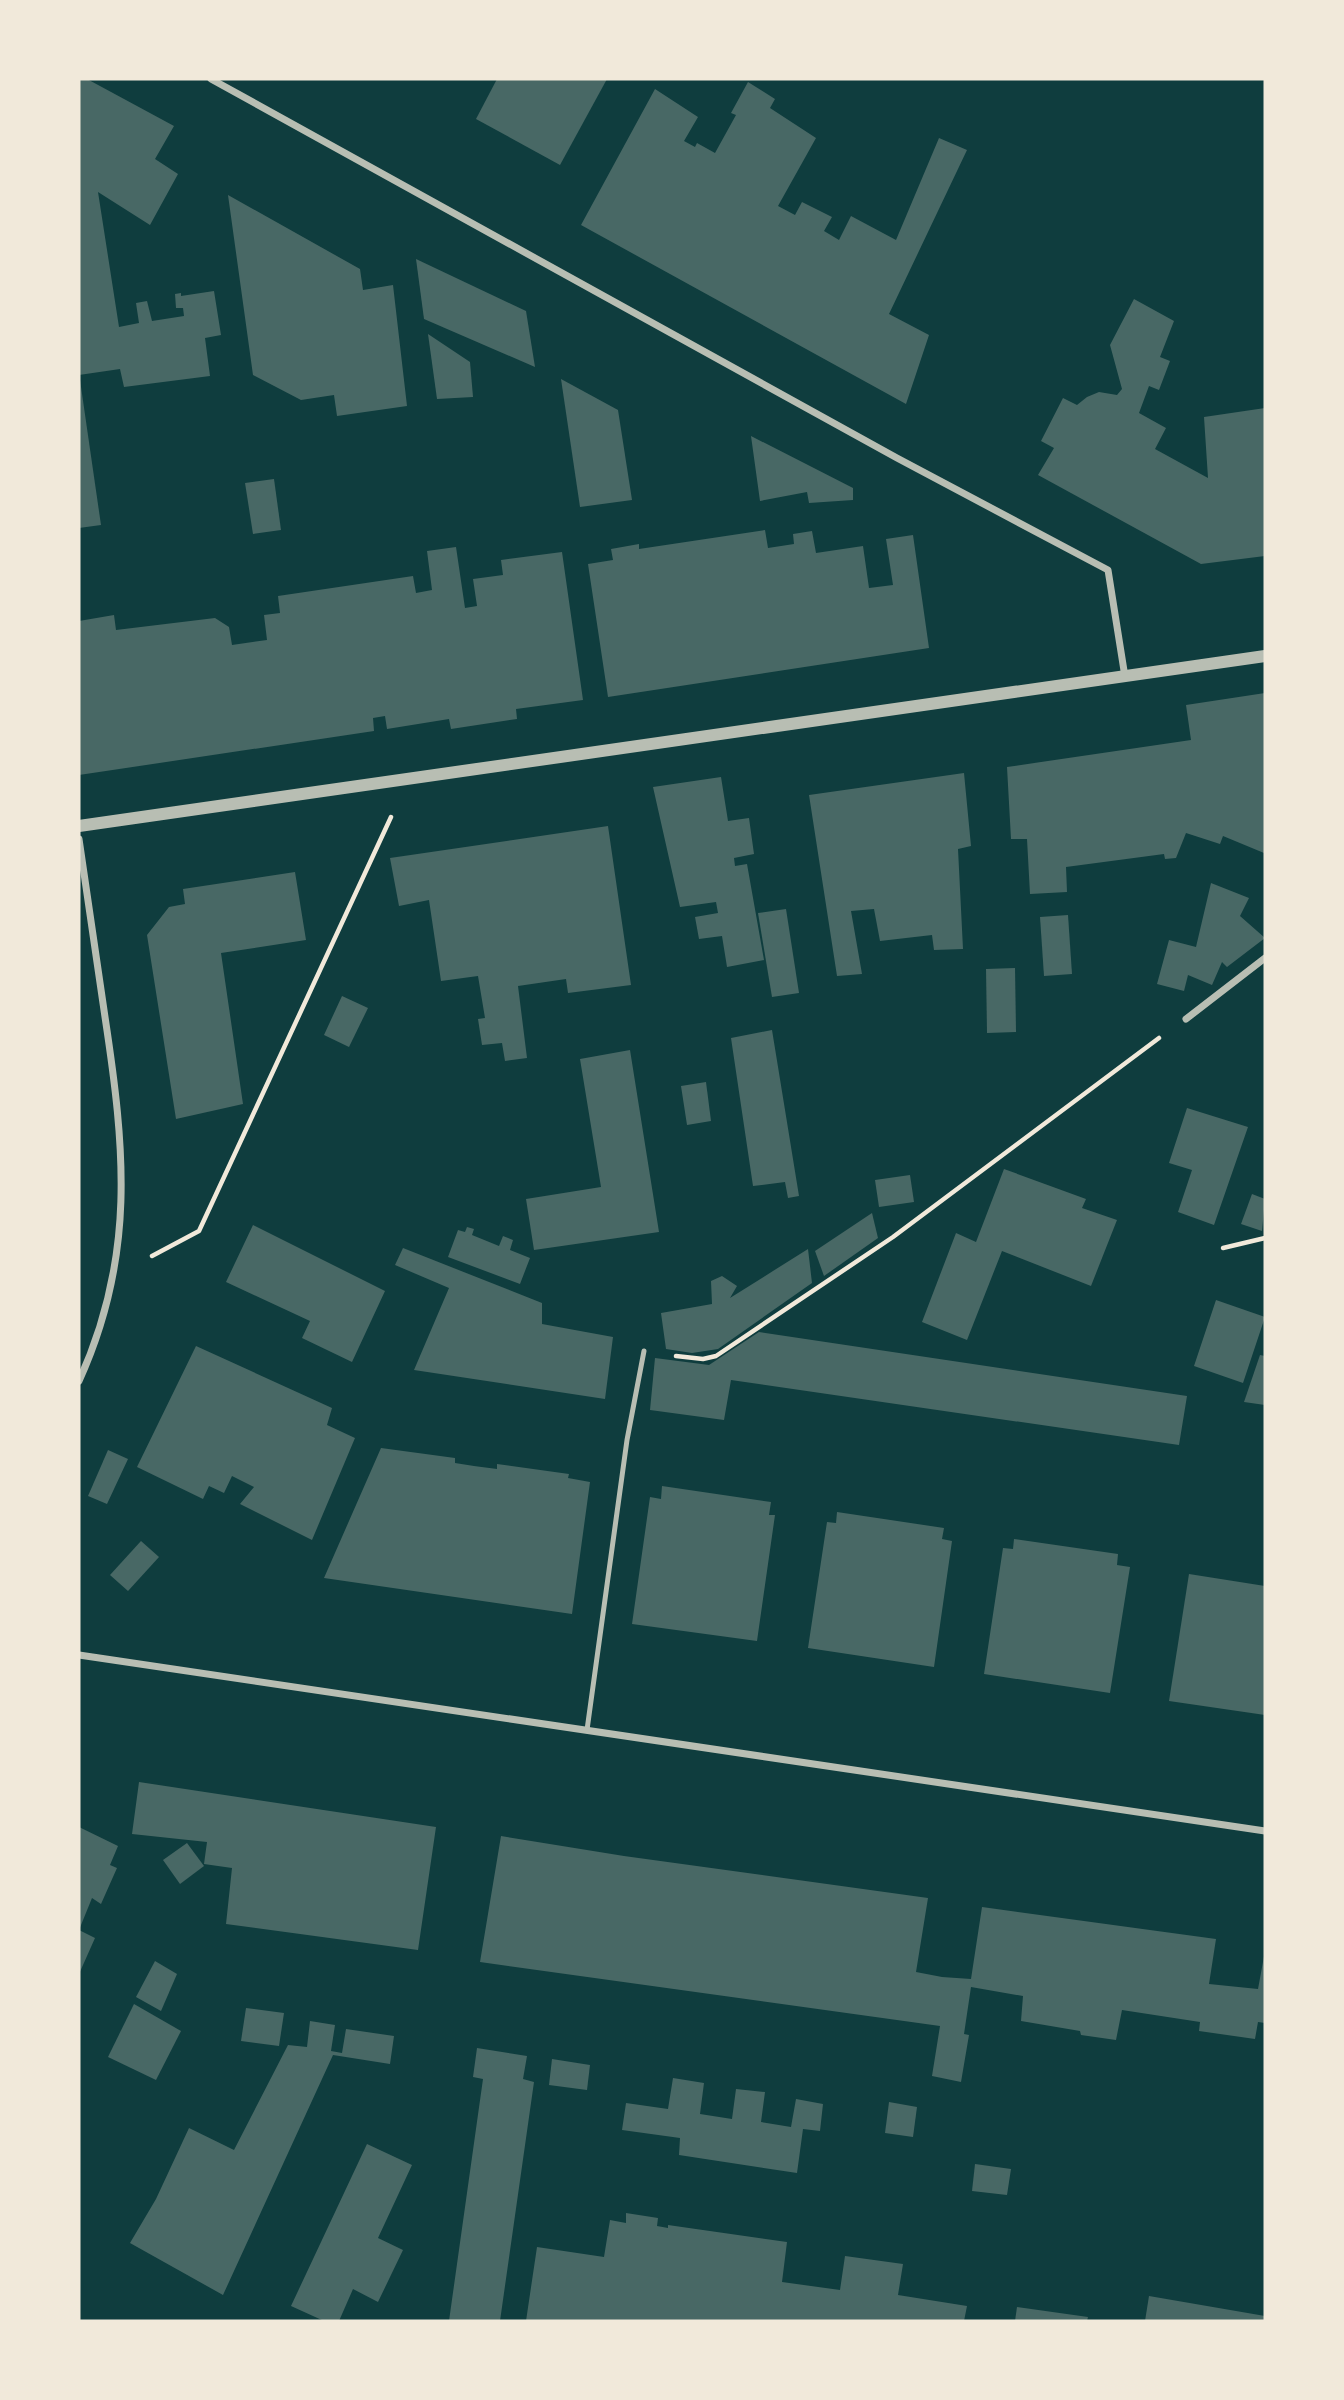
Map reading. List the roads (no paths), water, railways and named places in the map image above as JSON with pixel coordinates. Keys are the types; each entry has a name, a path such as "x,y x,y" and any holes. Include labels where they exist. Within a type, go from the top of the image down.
{"street":[{"path":"211,79 897,458 1108,570 1125,677"},
{"path":"79,826 1265,656"},
{"path":"79,839 120,1117 123,1174 114,1276 98,1339 79,1381"},
{"path":"1186,1019 1265,958"},
{"path":"79,1656 1265,1830"}],"lane":[{"path":"587,1730 627,1440 644,1351"}]}
